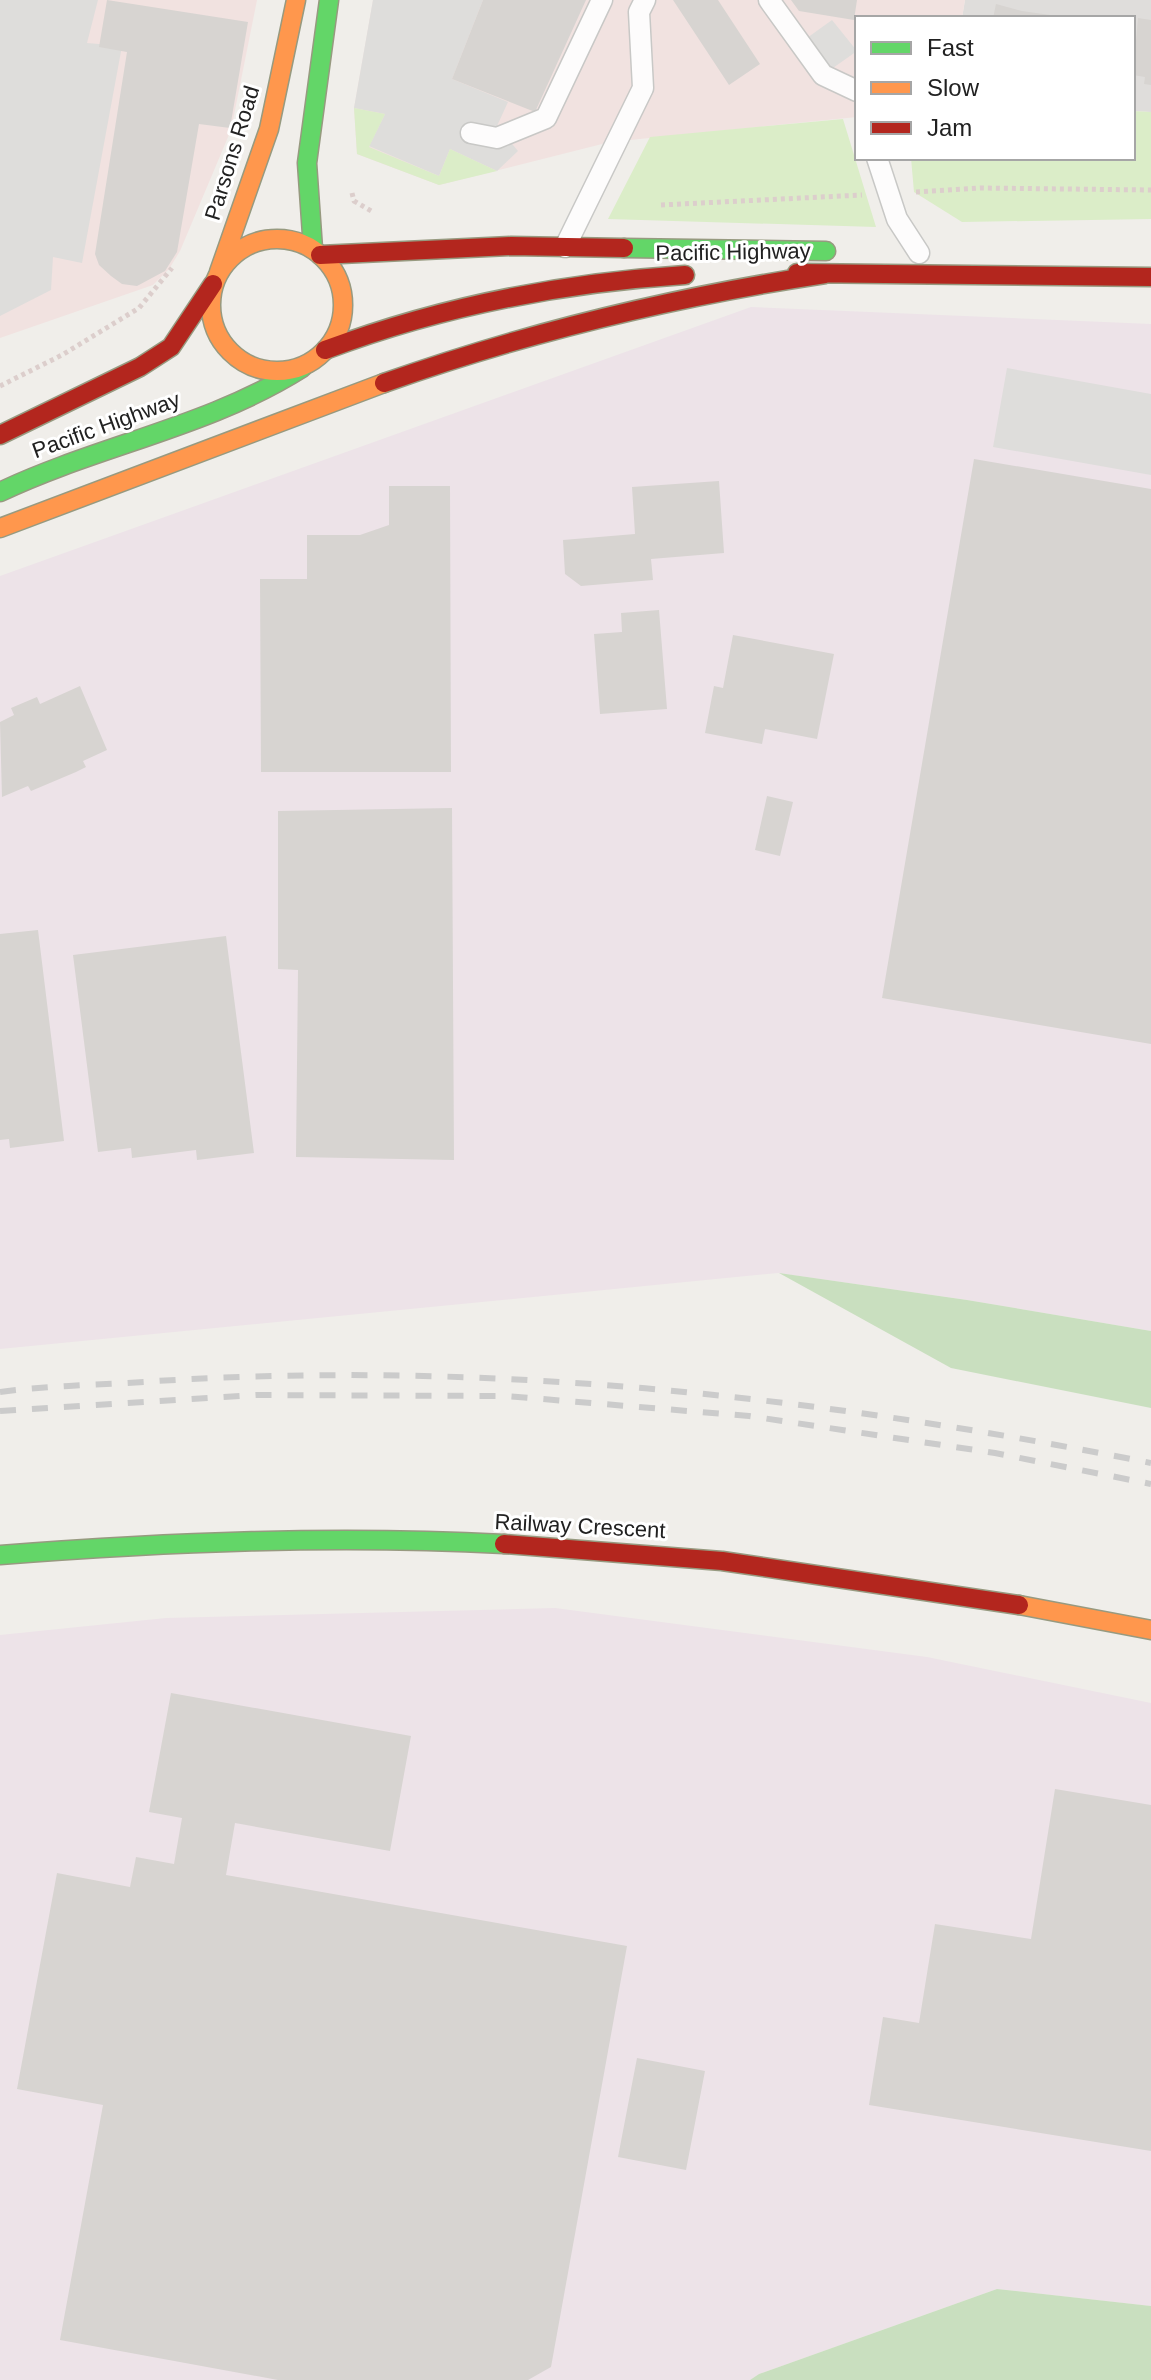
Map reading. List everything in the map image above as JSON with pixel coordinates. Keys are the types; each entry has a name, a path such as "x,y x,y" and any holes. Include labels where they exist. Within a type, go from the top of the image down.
{"main road":[{"name":"Parsons Road","path":"216,278 269,129 296,0"},
{"path":"316,252 307,163 329,0"},
{"path":"284,239 316,252 338,279 343,309 334,338 319,355 297,368 270,371 244,362 229,352 212,320 216,278 228,260 253,243 284,239"},
{"name":"Pacific Highway","path":"316,252 565,247 842,251"},
{"path":"911,253 944,253"},
{"name":"Pacific Highway","path":"0,492 50,468 266,392 319,355 443,310 499,298 583,283 704,274 1151,277"},
{"path":"0,528 292,416 473,352 682,297 825,274"},
{"name":"Pacific Highway","path":"0,435 140,367 171,347 216,278"},
{"name":"Railway Crescent","path":"0,1555 156,1541 268,1538 542,1547 780,1566 948,1591 1151,1630"}],"lane":[{"path":"471,133 497,138 546,118 602,0"},
{"path":"565,247 643,88 639,12 645,0"},
{"path":"769,0 823,75 855,90"},
{"path":"878,160 887,194 911,253"}],"path":[{"path":"650,206 981,188 1151,190"},
{"path":"350,189 354,201 385,219"},
{"path":"0,386 62,355 139,308 178,261"}],"shaded area":[{"path":"0,0 257,0 231,130 180,251 169,269 153,285 0,338"},
{"path":"0,0 98,0 87,43 122,46 82,263 53,257 51,290 0,316"},
{"path":"373,0 965,0 962,16 855,16 855,117 610,142 439,185 357,154 354,108"},
{"path":"373,0 483,0 452,79 508,102 497,126 518,151 497,171 450,149 439,176 369,146 385,114 354,108"},
{"path":"965,0 1151,0 1151,112 1135,111 1135,16 962,16"},
{"path":"832,20 855,52 823,75 800,43"},
{"path":"751,307 1151,324 1151,1331 778,1273 0,1349 0,576"},
{"path":"1007,368 1151,394 1151,475 993,447"},
{"path":"555,1608 927,1657 1151,1703 1151,2306 997,2289 759,2374 750,2380 0,2380 0,1635 166,1618"}],"green space":[{"path":"354,108 385,114 369,147 439,176 450,149 497,171 439,185 357,154"},
{"path":"1135,111 1151,112 1151,219 962,222 914,192 911,160 1135,160"},
{"path":"843,119 876,227 608,219 650,137"},
{"path":"779,1273 1151,1331 1151,1408 951,1368"},
{"path":"997,2289 1151,2306 1151,2380 750,2380 759,2374"}],"building":[{"path":"107,0 248,22 230,128 199,124 177,252 165,271 137,286 122,284 111,276 99,265 95,254 127,52 99,47"},
{"path":"483,0 586,0 535,112 452,79"},
{"path":"673,0 718,0 760,64 729,85"},
{"path":"791,0 857,0 854,20 799,11"},
{"path":"996,4 1057,16 993,16"},
{"path":"1138,18 1151,20 1151,85 1144,84 1145,77 1135,75"},
{"path":"974,459 1151,489 1151,1044 882,998"},
{"path":"719,481 724,553 651,559 653,580 581,586 565,574 563,540 635,534 632,487"},
{"path":"389,486 450,486 451,772 261,772 260,579 307,579 307,535 360,535 389,525"},
{"path":"659,610 667,709 600,714 594,634 622,632 621,613"},
{"path":"733,635 834,654 817,739 765,729 762,744 705,733 714,686 723,688"},
{"path":"80,686 107,750 83,761 86,767 76,772 31,791 28,786 2,797 0,722 14,715 11,708 37,697 40,704"},
{"path":"767,796 793,802 780,856 755,850"},
{"path":"452,808 454,1160 296,1157 298,970 278,969 278,811"},
{"path":"38,930 64,1141 10,1148 9,1139 0,1140 0,934"},
{"path":"226,936 254,1153 197,1160 196,1150 132,1158 131,1148 98,1152 73,955"},
{"path":"171,1693 411,1736 390,1851 235,1823 226,1875 627,1946 551,2367 528,2380 278,2380 60,2340 103,2105 17,2089 57,1873 130,1887 136,1857 174,1864 182,1818 149,1812"},
{"path":"1055,1789 1151,1805 1151,2151 869,2105 883,2017 919,2023 935,1924 1031,1939"},
{"path":"637,2058 705,2071 686,2170 618,2157"}],"railway":[{"path":"0,1392 59,1386 283,1376 533,1380 657,1389 903,1419 1151,1463"},
{"path":"0,1411 256,1395 506,1396 749,1416 995,1453 1151,1484"}],"traffic: fast":[{"path":"313,249 307,163 329,0"},
{"path":"624,248 826,251"},
{"path":"0,492 76,461 230,406 302,368"},
{"path":"0,1555 252,1541 378,1540 504,1544"}],"traffic: slow":[{"path":"219,272 269,129 296,0"},
{"path":"277,239 302,244 324,258 338,280 343,305 338,330 324,352 302,366 277,371 252,366 230,352 216,330 211,305 216,280 230,258 252,244 277,239"},
{"path":"0,528 384,383"},
{"path":"1019,1605 1151,1630"}],"traffic: jam":[{"path":"320,255 511,246 624,248"},
{"path":"797,273 1151,277"},
{"path":"384,383 492,348 602,318 825,274"},
{"path":"325,350 413,321 502,299 592,284 685,275"},
{"path":"0,435 140,367 171,347 213,284"},
{"path":"504,1544 722,1561 1019,1605"}]}
